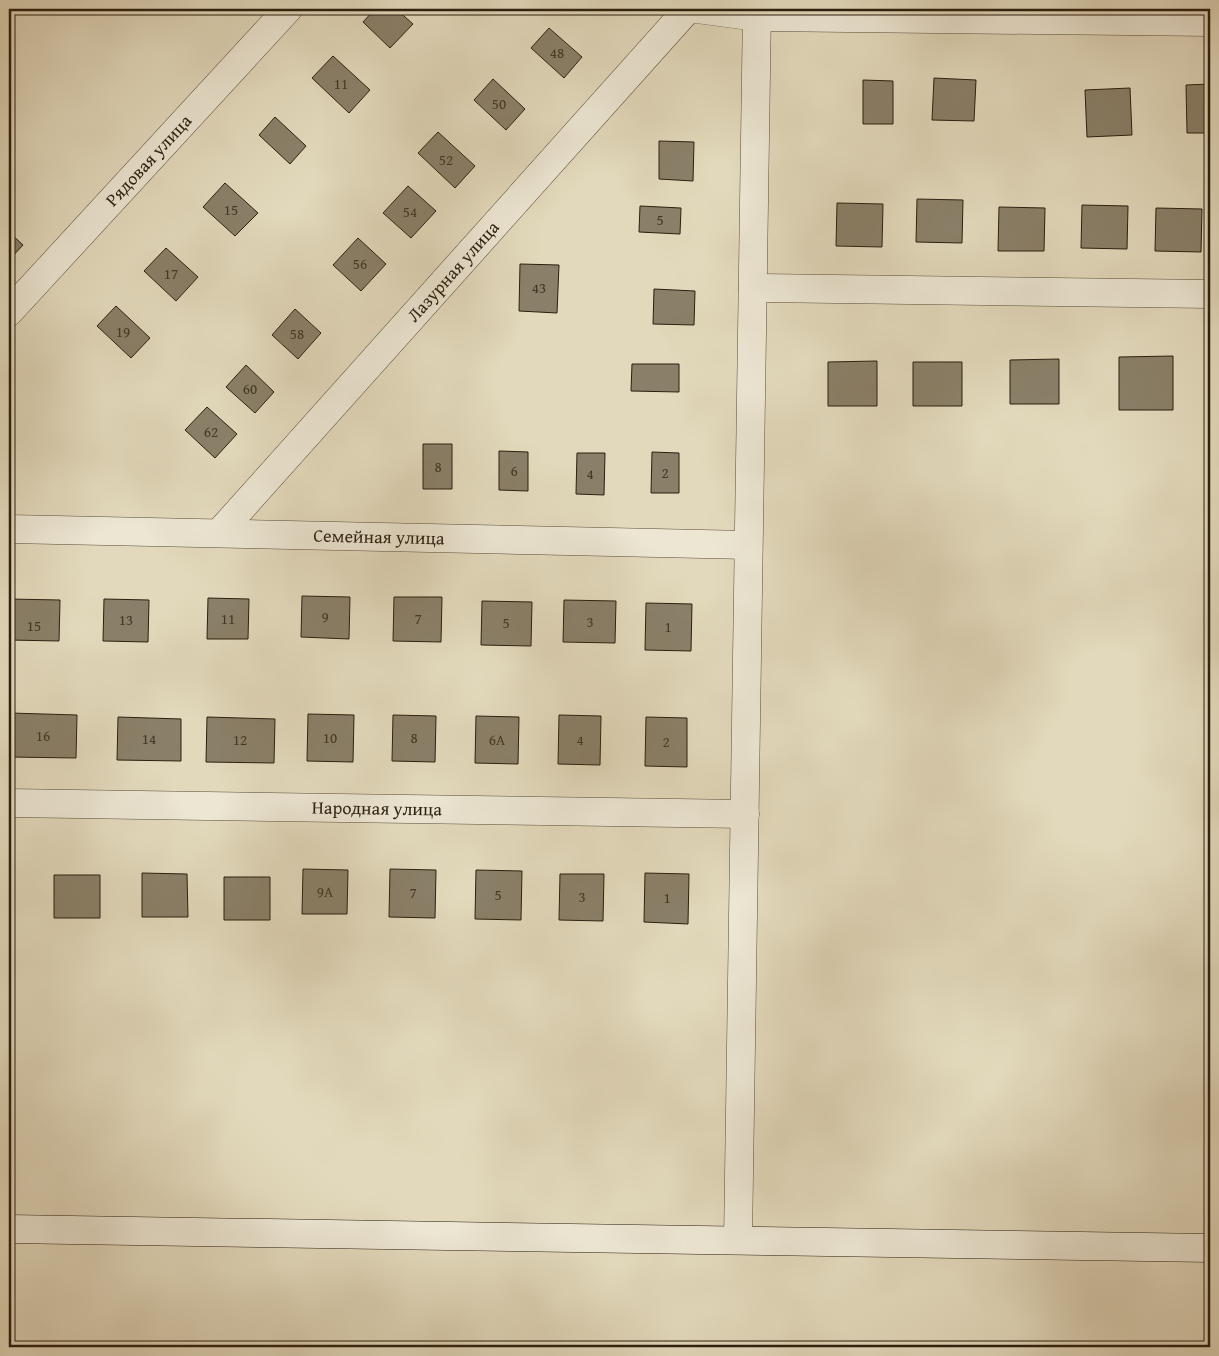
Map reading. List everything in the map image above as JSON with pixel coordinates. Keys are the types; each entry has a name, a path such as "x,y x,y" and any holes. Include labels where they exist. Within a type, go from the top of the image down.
{"street":[{"name":"Рядовая улица","path":"9,312 288,9"},
{"name":"Лазурная улица","path":"219,534 688,9"},
{"path":"697,9 757,13 1106,15 1210,22"},
{"path":"738,1240 757,13"},
{"path":"752,288 1210,294"},
{"name":"Семейная улица","path":"9,529 748,545"},
{"name":"Народная улица","path":"9,803 745,814"},
{"path":"9,1229 1210,1248"}],"building":[{"path":"375,9 396,9 413,24 390,48 363,22"},
{"path":"549,28 582,57 564,78 531,48"},
{"path":"333,56 370,90 349,113 312,78"},
{"path":"934,78 976,80 974,121 932,120"},
{"path":"493,79 525,109 506,130 474,100"},
{"path":"863,80 893,81 893,124 863,124"},
{"path":"1210,84 1210,133 1187,133 1186,85"},
{"path":"1130,88 1132,135 1087,137 1085,90"},
{"path":"275,117 306,146 290,164 259,135"},
{"path":"438,132 475,166 455,188 418,153"},
{"path":"659,141 694,142 693,181 659,179"},
{"path":"225,183 258,213 235,236 203,207"},
{"path":"408,186 436,211 411,238 383,213"},
{"path":"917,199 963,200 962,243 916,242"},
{"path":"837,203 883,204 882,247 836,246"},
{"path":"1082,205 1128,206 1127,249 1081,248"},
{"path":"640,206 681,208 680,234 639,232"},
{"path":"999,207 1045,208 1044,251 998,251"},
{"path":"1156,208 1202,209 1201,252 1155,251"},
{"path":"9,232 23,245 9,260"},
{"path":"358,238 386,264 361,291 333,265"},
{"path":"166,248 198,277 176,301 144,271"},
{"path":"520,264 559,265 557,313 519,311"},
{"path":"654,289 695,291 694,325 653,324"},
{"path":"116,306 150,338 131,358 97,326"},
{"path":"295,309 321,333 298,359 272,335"},
{"path":"1173,356 1173,410 1119,410 1119,357"},
{"path":"1059,359 1059,404 1010,404 1010,360"},
{"path":"877,361 877,406 828,406 828,362"},
{"path":"913,362 962,362 962,406 913,406"},
{"path":"632,364 679,364 679,392 631,391"},
{"path":"246,365 274,392 255,413 226,387"},
{"path":"207,407 237,434 215,458 185,430"},
{"path":"423,444 452,444 452,489 423,489"},
{"path":"499,451 528,452 528,491 499,490"},
{"path":"652,452 679,453 679,493 651,493"},
{"path":"577,453 605,453 604,495 576,494"},
{"path":"302,596 350,597 349,639 301,637"},
{"path":"394,597 442,597 441,642 393,641"},
{"path":"208,598 249,599 248,639 207,639"},
{"path":"9,599 60,600 59,641 9,640"},
{"path":"104,599 149,600 148,642 103,641"},
{"path":"564,600 616,601 615,643 563,642"},
{"path":"482,601 532,602 531,646 481,645"},
{"path":"646,603 692,604 691,651 645,650"},
{"path":"10,713 77,715 76,758 10,757"},
{"path":"308,714 354,715 353,762 307,761"},
{"path":"393,715 436,716 435,762 392,761"},
{"path":"559,715 601,716 600,765 558,764"},
{"path":"476,716 519,717 518,764 475,763"},
{"path":"118,717 181,719 181,761 117,760"},
{"path":"207,717 275,719 274,763 206,762"},
{"path":"646,717 687,718 687,767 645,766"},
{"path":"303,869 348,870 347,914 302,914"},
{"path":"390,869 436,870 435,918 389,917"},
{"path":"476,870 522,871 521,920 475,919"},
{"path":"9,873 14,873 14,916 9,916"},
{"path":"142,873 187,874 188,917 142,917"},
{"path":"645,873 689,874 688,924 644,922"},
{"path":"560,874 604,874 603,921 559,920"},
{"path":"54,875 100,875 100,918 54,918"},
{"path":"224,877 270,877 270,920 224,920"}]}
